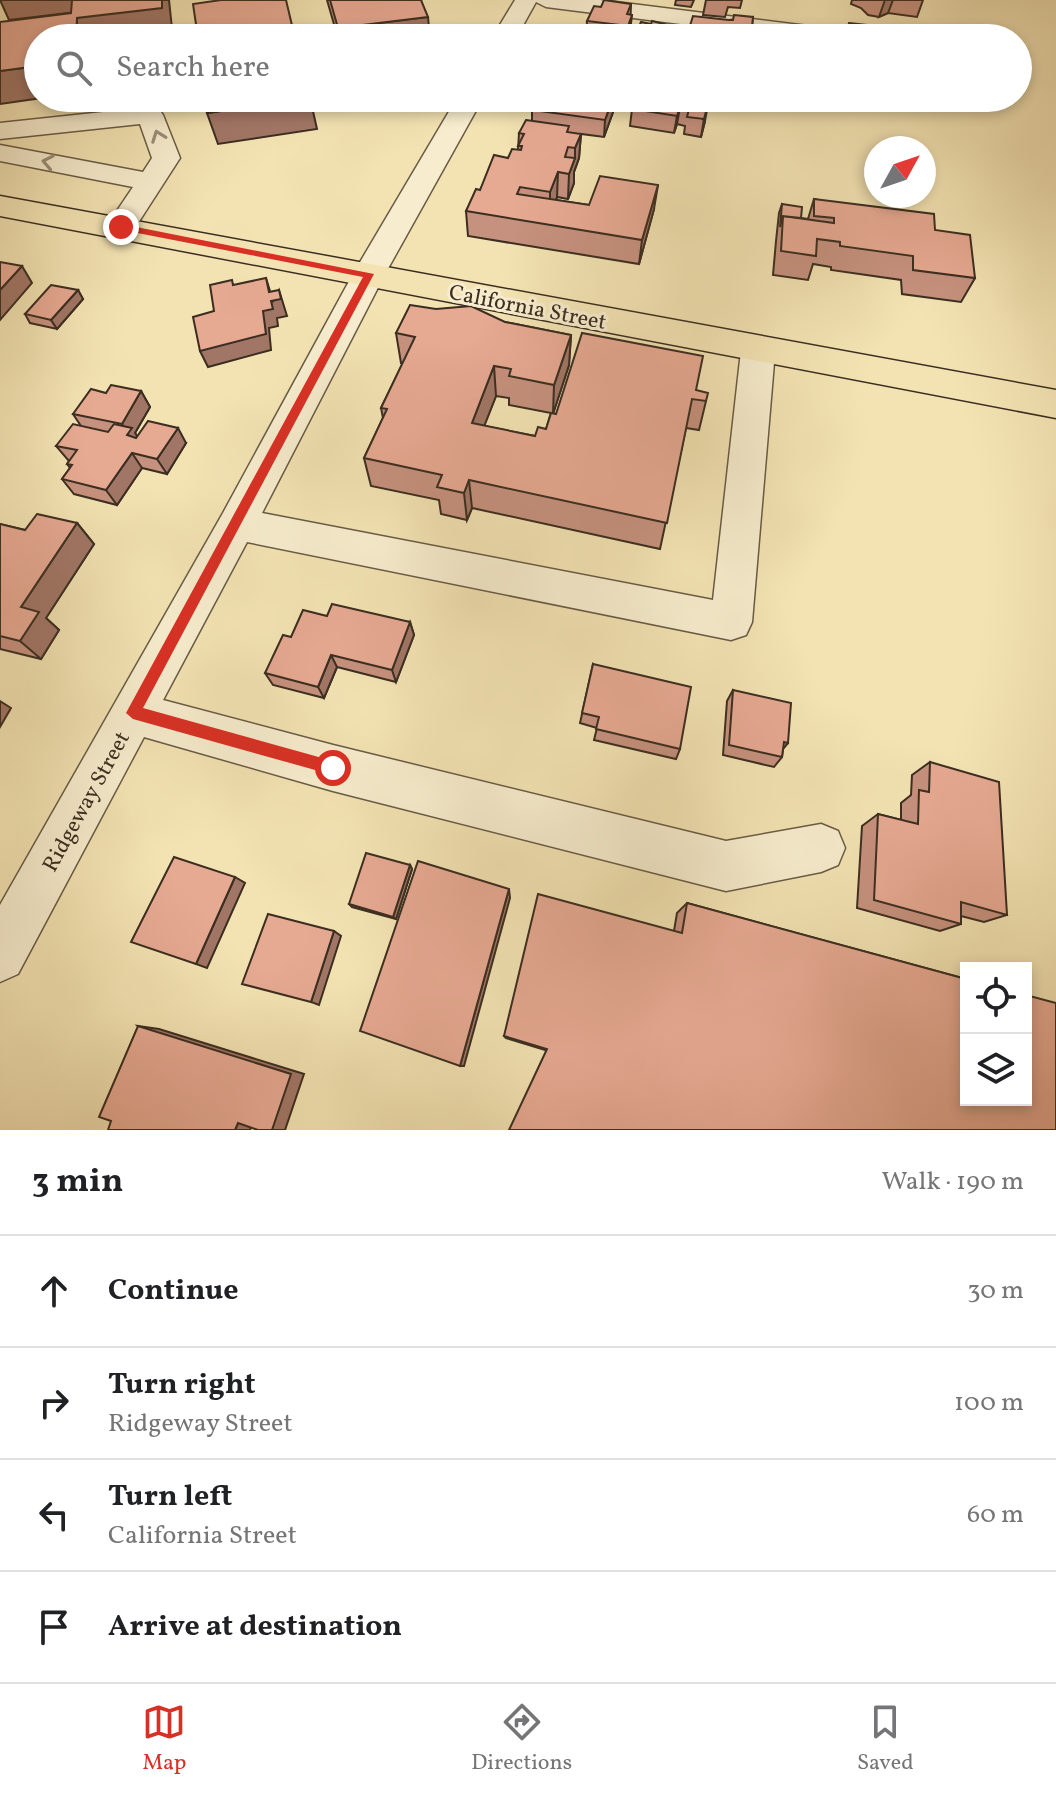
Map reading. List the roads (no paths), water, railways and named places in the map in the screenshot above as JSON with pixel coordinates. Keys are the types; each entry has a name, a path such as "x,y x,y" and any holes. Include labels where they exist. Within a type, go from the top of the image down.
{"main road":[{"name":"California Street","path":"0,206 369,274 758,351 1056,404"}],"street":[{"path":"512,24 526,0"},
{"path":"546,0 737,24"},
{"name":"Ridgeway Street","path":"0,956 237,524 369,274 462,112"},
{"path":"0,131 150,115 166,158 121,227"},
{"path":"0,153 150,182"},
{"path":"237,524 731,622 758,351"},
{"path":"133,713 379,780 726,866 821,848"}]}
